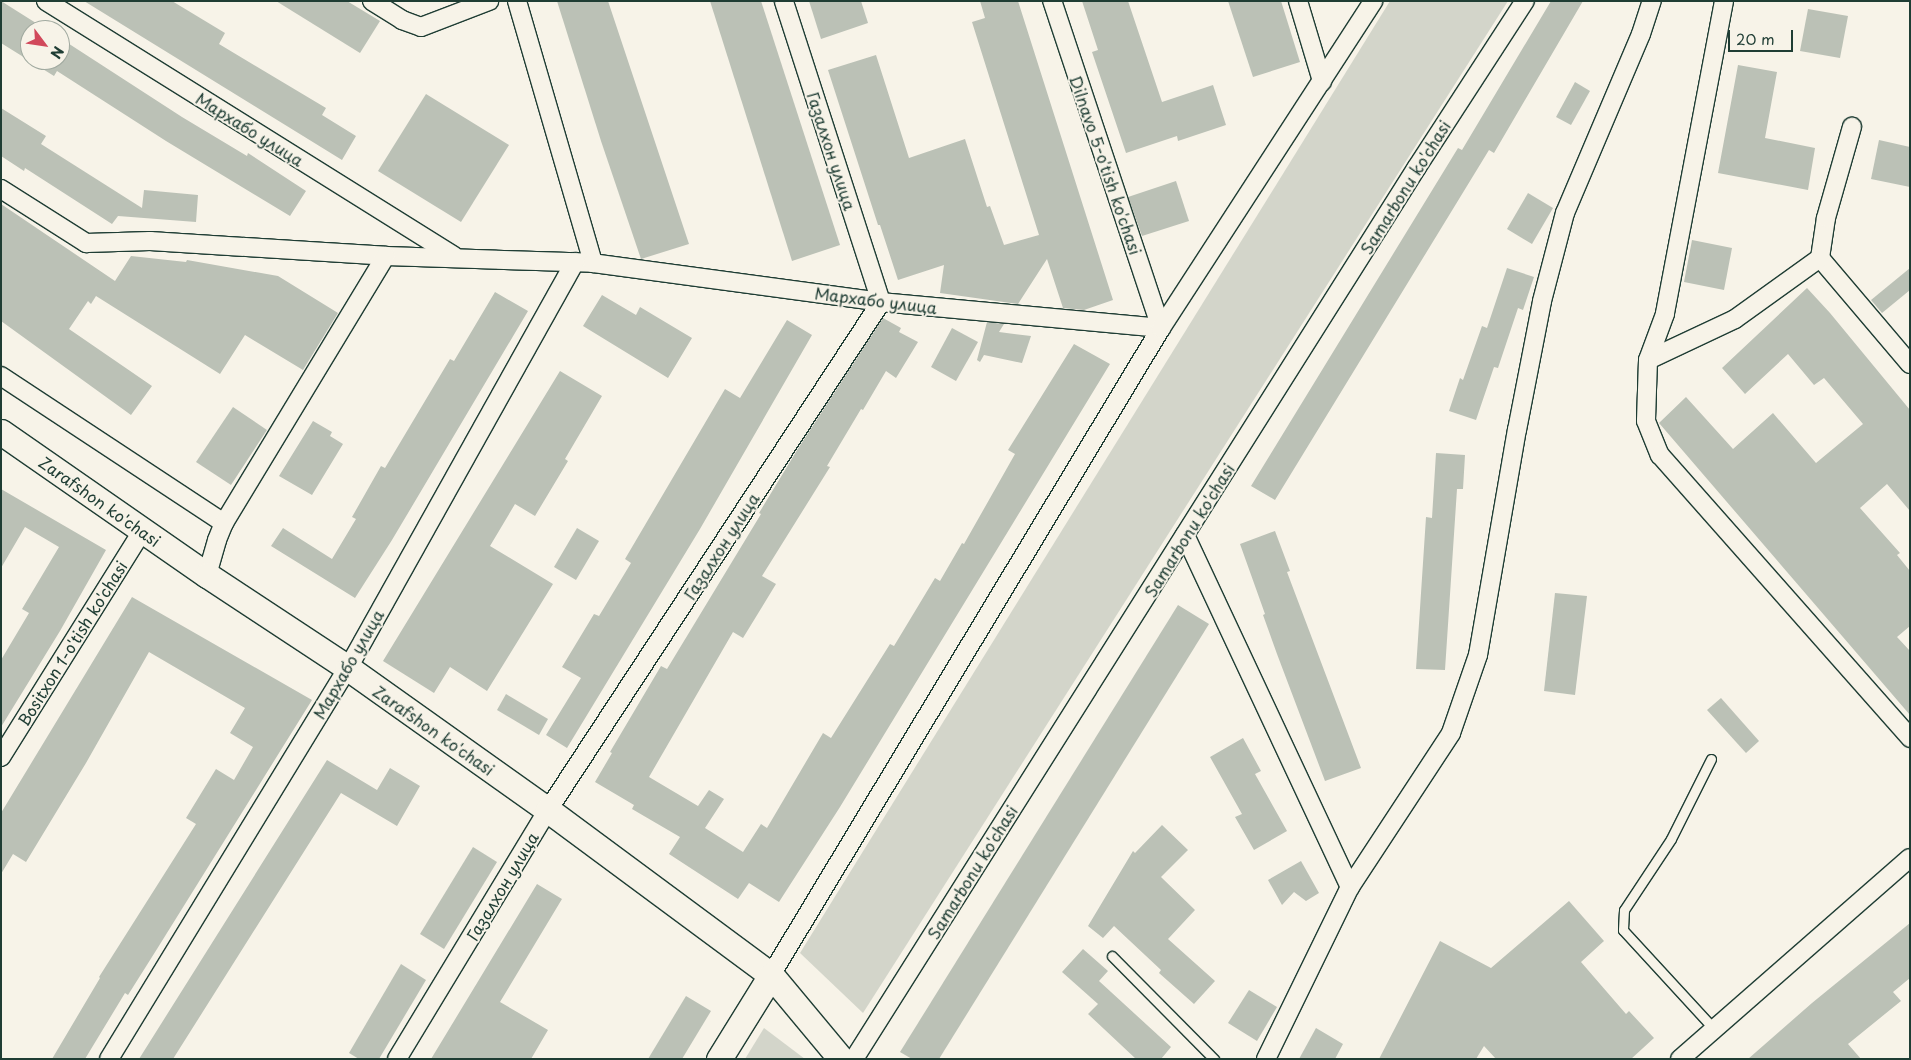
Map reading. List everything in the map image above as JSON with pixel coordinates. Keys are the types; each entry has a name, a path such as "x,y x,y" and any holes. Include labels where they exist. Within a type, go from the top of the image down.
{"street":[{"name":"Мархабо улица","path":"46,1 454,257"},
{"path":"372,1 402,20 421,27 489,1"},
{"path":"517,1 592,263"},
{"name":"Газалхон улица","path":"397,1059 548,810 881,302 784,1"},
{"name":"Dilnavo 5-o'tish ko'chasi","path":"1052,1 1161,328"},
{"path":"1298,1 1322,81"},
{"path":"719,1059 1161,328 1373,1"},
{"name":"Samarbonu ko'chasi","path":"854,1059 1525,1"},
{"path":"1266,1059 1350,887 1451,733 1478,655 1517,430 1542,301 1565,213 1641,34 1652,1"},
{"path":"1724,1 1665,314 1648,360 1646,421 1660,455 1910,738"},
{"path":"1648,360 1735,319 1820,258 1826,218 1852,127"},
{"name":"Мархабо улица","path":"1,190 86,243 150,241 386,256 592,263 881,302 1161,328"},
{"path":"207,575 224,523 386,256"},
{"path":"1820,258 1910,364"},
{"name":"Мархабо улица","path":"109,1059 348,668 575,262"},
{"path":"1,376 224,523"},
{"name":"Zarafshon ko'chasi","path":"1,432 207,575 348,668 548,810 771,975 841,1059"},
{"name":"Bositxon 1-o'tish ko'chasi","path":"1,757 143,530"},
{"path":"1185,535 1350,887"},
{"path":"1680,1059 1910,858"}],"lane":[{"path":"1711,759 1671,839 1624,910 1623,930 1714,1029"},
{"path":"1112,956 1214,1059"}],"shaded area":[{"path":"1390,1 1508,1 863,1013 800,953"},
{"path":"764,1028 805,1059 745,1059"}],"building":[{"path":"1,1 31,20 20,20 20,55 1,43"},
{"path":"84,1 172,1 225,33 219,44 326,108 322,115 356,136 342,160"},
{"path":"276,1 347,1 380,21 360,53"},
{"path":"557,1 608,1 689,244 641,259 601,141"},
{"path":"710,1 761,1 840,245 792,261"},
{"path":"809,1 861,1 868,23 821,39"},
{"path":"980,1 1018,1 1113,300 1084,310 1063,308 1047,259 1018,304 940,293 944,265 898,280 880,225 878,225 828,70 876,55 909,158 965,139 987,207 990,206 1004,245 1039,235 972,22 985,18"},
{"path":"1082,1 1128,1 1162,102 1213,85 1226,125 1178,141 1177,136 1126,153 1092,52 1098,50"},
{"path":"1228,1 1281,1 1300,62 1253,77"},
{"path":"1551,1 1583,1 1494,153 1489,150 1275,500 1251,486 1458,148 1462,150"},
{"path":"1808,9 1848,16 1840,58 1800,51"},
{"path":"70,44 182,117 247,156 248,153 306,191 290,216 166,141 57,71 54,76 44,70 70,70"},
{"path":"1738,65 1777,72 1765,138 1815,148 1808,190 1718,173"},
{"path":"1575,82 1590,91 1571,125 1556,117"},
{"path":"426,94 509,145 461,222 378,171"},
{"path":"1,108 46,136 41,144 142,208 144,190 198,195 196,222 118,216 112,224 25,168 24,171 1,156"},
{"path":"1879,140 1910,147 1910,187 1871,179"},
{"path":"1176,181 1189,221 1142,236 1128,197"},
{"path":"1528,193 1553,208 1532,244 1507,229"},
{"path":"1,204 115,281 131,256 186,262 187,260 278,276 338,313 303,370 245,335 220,374 96,296 91,304 88,301 69,329 152,386 131,415 1,321"},
{"path":"1692,240 1732,248 1724,290 1684,282"},
{"path":"1507,268 1534,277 1523,310 1518,308 1498,368 1494,367 1476,420 1449,411 1460,378 1463,380 1482,326 1487,328"},
{"path":"1910,268 1910,290 1882,313 1871,300"},
{"path":"1807,288 1910,410 1910,511 1887,484 1860,508 1900,553 1897,555 1910,571 1910,626 1897,637 1910,651 1910,715 1659,423 1686,397 1733,449 1773,413 1816,463 1863,424 1824,378 1814,385 1788,354 1745,394 1722,368"},
{"path":"495,292 528,311 392,540 355,598 271,546 283,528 332,559 356,519 352,517 381,466 385,468 450,359 454,361"},
{"path":"602,295 636,315 640,307 692,338 668,378 583,326"},
{"path":"883,318 901,328 899,332 918,342 896,378 886,371 863,410 861,409 827,466 830,467 762,576 776,584 743,638 733,632 649,777 698,806 709,790 724,799 705,828 743,852 761,824 767,828 823,733 831,738 890,644 894,646 935,578 940,581 962,543 964,544 1015,454 1008,450 1074,344 1110,364 840,807 779,902 749,883 738,899 669,854 680,837 632,809 634,805 595,782 612,753 610,752 661,666 667,669 761,514 759,513 799,447"},
{"path":"787,320 812,335 700,529 567,748 546,735 581,678 562,667 594,614 599,616 631,563 625,559 725,389 740,398"},
{"path":"987,322 1004,324 999,332 1031,336 1022,363 984,355 980,362 977,360"},
{"path":"952,328 978,342 956,381 931,367"},
{"path":"560,371 602,396 565,459 568,461 535,516 515,504 490,546 553,584 487,691 450,667 434,693 383,661"},
{"path":"233,407 267,430 231,485 196,462"},
{"path":"313,421 332,432 330,436 343,444 312,495 279,476"},
{"path":"1436,453 1465,455 1463,489 1457,489 1445,670 1416,669 1426,517 1432,518"},
{"path":"1,489 106,550 60,631 1,727 1,660 29,613 22,609 59,547 25,527 1,568"},
{"path":"577,528 599,541 576,580 554,567"},
{"path":"1275,531 1290,571 1287,572 1361,768 1325,781 1263,615 1265,614 1240,544"},
{"path":"1555,593 1587,596 1575,695 1544,691"},
{"path":"132,597 312,700 128,995 125,993 85,1059 52,1059 99,977 196,824 186,818 216,769 234,780 253,747 230,733 245,708 149,652 86,763 26,862 13,854 1,874 1,813"},
{"path":"1178,605 1209,624 939,1059 912,1059 900,1052"},
{"path":"506,694 548,719 539,735 497,710"},
{"path":"1721,698 1759,741 1746,753 1707,710"},
{"path":"1243,738 1261,771 1255,774 1287,831 1254,850 1235,817 1242,814 1210,757"},
{"path":"327,760 377,790 390,768 420,786 397,826 341,793 173,1059 139,1059"},
{"path":"1162,825 1188,850 1161,877 1195,910 1168,939 1215,981 1194,1004 1159,973 1161,970 1114,926 1103,938 1088,926 1133,851 1135,853"},
{"path":"473,847 497,862 444,949 420,934"},
{"path":"1301,861 1319,893 1306,901 1294,892 1282,905 1268,880"},
{"path":"537,884 562,899 500,1002 548,1030 531,1059 431,1059"},
{"path":"1569,901 1604,941 1581,962 1626,1014 1629,1011 1654,1038 1631,1059 1496,1059 1484,1046 1476,1059 1379,1059 1440,941 1491,968"},
{"path":"1910,923 1910,978 1893,992 1901,1001 1848,1044 1861,1059 1748,1059 1812,1003"},
{"path":"1083,949 1108,971 1099,981 1171,1047 1161,1059 1136,1059 1088,1014 1098,1004 1062,972"},
{"path":"401,964 426,980 379,1059 359,1059 349,1053"},
{"path":"1249,990 1277,1007 1257,1041 1228,1023"},
{"path":"686,996 711,1011 682,1059 648,1059"},
{"path":"1316,1028 1343,1044 1335,1059 1299,1059"}]}
